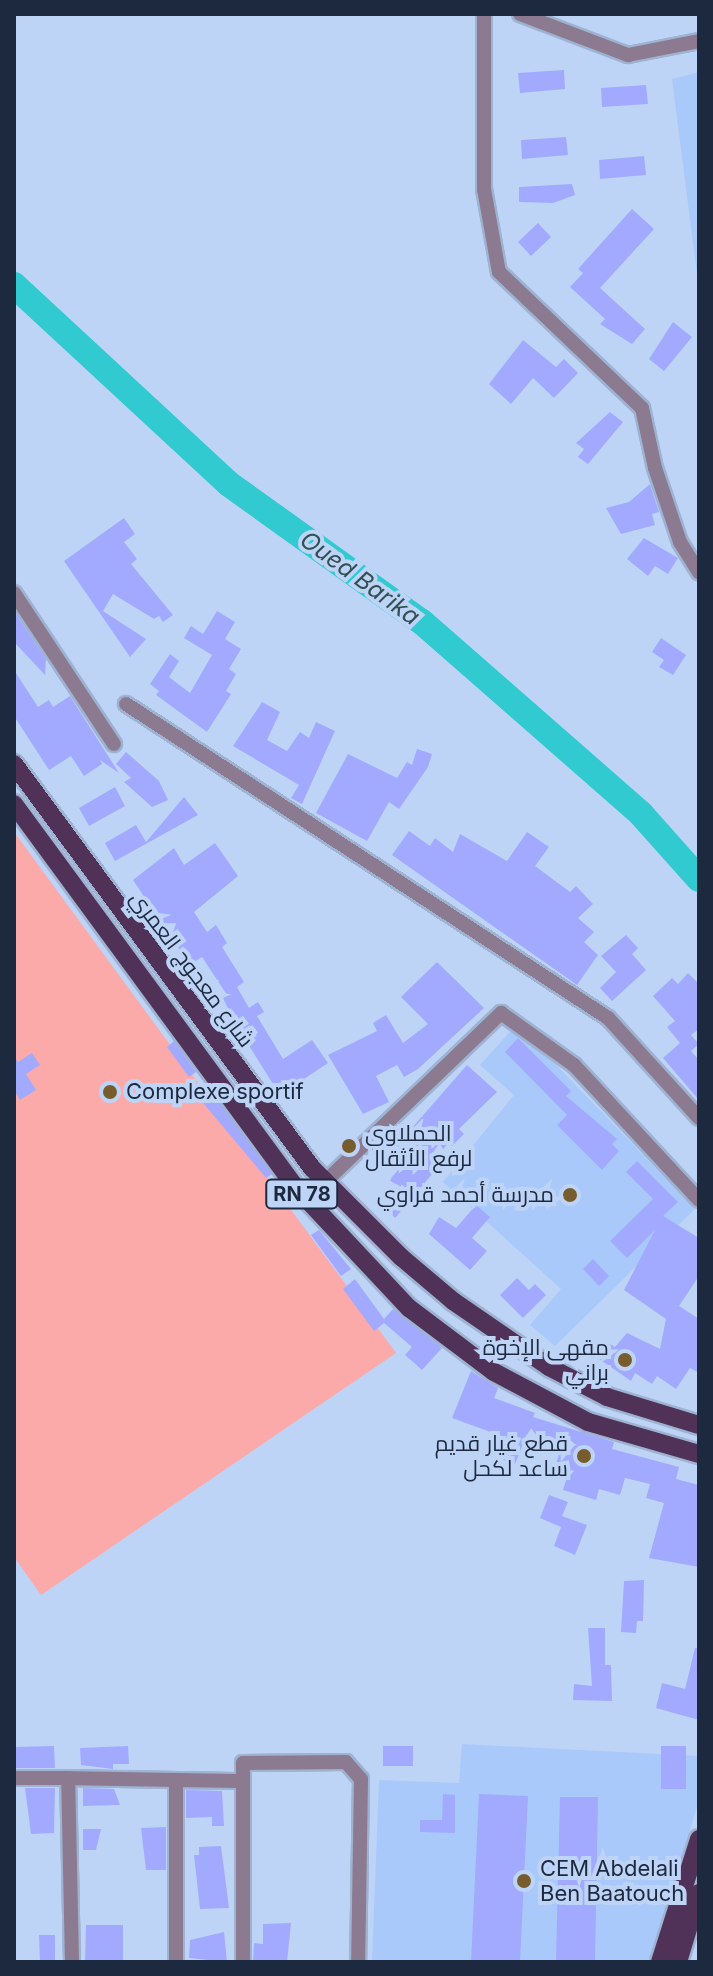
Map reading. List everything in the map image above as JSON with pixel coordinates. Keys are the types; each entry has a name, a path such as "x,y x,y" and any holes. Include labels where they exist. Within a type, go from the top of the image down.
{"main road":[{"name":"شارع معجوج العمري","path":"14,764 115,906 326,1181 443,1293 549,1367 607,1397 699,1425"},
{"name":"شارع معجوج العمري","path":"14,804 298,1190 409,1308 494,1372 588,1422 699,1454"},
{"path":"660,1962 699,1839"},
{"path":"678,1962 699,1893"}],"street":[{"path":"484,14 484,189 499,272 642,408 655,468 680,542 699,572"},
{"path":"520,14 628,55 699,41"},
{"path":"14,593 114,744"},
{"path":"126,704 608,1018 699,1118"},
{"path":"326,1181 501,1013 574,1065 699,1200"},
{"path":"243,1962 243,1763 346,1762 361,1779 358,1962"},
{"path":"14,1778 243,1781"},
{"path":"68,1778 72,1962"},
{"path":"176,1780 176,1962"}],"shaded area":[{"path":"699,72 699,290 672,79"},
{"name":"Complexe sportif","path":"14,832 396,1353 41,1595 14,1557"},
{"name":"مدرسة أحمد قراوي","path":"517,1024 695,1209 555,1346 530,1325 561,1289 443,1182 514,1095 480,1065"},
{"name":"CEM Abdelali Ben Baatouch","path":"462,1744 699,1756 699,1801 648,1962 372,1962 379,1780 459,1783"}],"building":[{"path":"564,70 565,89 520,93 518,73"},
{"path":"646,85 648,104 602,107 601,88"},
{"path":"566,137 568,155 522,159 521,140"},
{"path":"644,156 646,175 600,179 599,160"},
{"path":"572,184 575,195 553,203 519,202 519,187"},
{"path":"632,209 654,229 600,288 645,329 632,344 600,324 605,319 570,287 583,273 578,269"},
{"path":"538,223 551,237 531,256 518,242"},
{"path":"673,322 692,337 664,371 649,359"},
{"path":"523,340 556,367 564,359 578,373 554,398 533,378 511,404 489,384"},
{"path":"610,412 623,422 588,464 578,457 584,449 576,443"},
{"path":"650,484 659,512 652,514 655,525 621,534 606,508 629,502"},
{"path":"124,518 135,534 124,542 137,559 131,564 173,615 163,622 159,616 154,619 113,594 103,611 146,639 130,657 64,561"},
{"path":"644,538 678,558 668,574 655,566 648,576 627,559"},
{"path":"14,611 46,659 45,675 14,642"},
{"path":"217,611 235,622 225,639 241,649 229,669 236,674 226,691 231,694 207,732 156,695 159,691 150,684 170,654 179,661 169,677 190,693 212,655 184,638 191,626 203,634"},
{"path":"661,638 686,655 673,675 659,667 664,660 652,652"},
{"path":"14,670 38,707 49,700 53,707 70,696 119,773 100,760 102,764 84,776 71,756 49,770 14,716"},
{"path":"262,702 280,712 267,740 287,751 300,732 309,738 316,722 335,731 302,804 291,798 299,785 233,746"},
{"path":"417,749 432,754 428,767 399,809 389,802 367,841 316,813 348,754 397,778 407,762 412,765"},
{"path":"126,752 159,781 168,800 152,807 124,782 131,778 116,764"},
{"path":"115,787 125,806 89,826 79,808"},
{"path":"184,797 198,815 115,861 105,843 136,825 146,842"},
{"path":"409,831 430,846 435,838 453,852 460,834 507,861 527,832 549,847 535,866 570,892 576,886 593,904 578,918 594,932 584,942 598,955 577,985 392,855"},
{"path":"215,843 238,876 194,912 207,932 216,925 227,943 222,947 244,982 237,987 249,1008 258,1002 264,1012 257,1016 283,1059 312,1040 328,1063 280,1095 236,1025 223,998 227,995 202,957 190,965 133,880 174,848 184,865"},
{"path":"626,935 638,948 632,954 646,970 612,1001 600,988 616,972 601,956"},
{"path":"437,962 484,1008 418,1069 404,1077 397,1065 376,1076 389,1102 363,1114 328,1055 377,1031 373,1023 386,1015 403,1043 428,1024 401,997"},
{"path":"688,973 699,984 699,1029 691,1035 699,1044 691,1051 699,1060 699,1100 663,1058 680,1043 667,1027 675,1021 653,996 672,978 678,984"},
{"path":"518,1038 571,1091 566,1096 617,1139 612,1144 619,1151 602,1170 557,1125 567,1115 505,1052"},
{"path":"174,1041 196,1072 189,1077 167,1047"},
{"path":"32,1053 40,1065 26,1074 36,1090 20,1100 14,1090 14,1056 18,1062"},
{"path":"467,1065 497,1092 459,1129 464,1134 452,1146 449,1142 433,1162 439,1166 395,1218 387,1209 408,1190 390,1181 402,1155 387,1144 403,1123 411,1129"},
{"path":"210,1090 272,1174 266,1178 199,1098"},
{"path":"637,1161 678,1202 663,1216 699,1238 699,1276 679,1306 699,1319 699,1373 690,1368 676,1389 657,1376 652,1384 635,1373 631,1381 592,1354 601,1339 615,1347 627,1333 660,1349 666,1319 624,1290 655,1230 627,1258 610,1241 653,1199 626,1172"},
{"path":"476,1205 490,1217 472,1238 487,1251 470,1270 429,1234 439,1217 456,1228"},
{"path":"319,1230 351,1269 341,1276 311,1235"},
{"path":"593,1259 609,1276 599,1286 583,1269"},
{"path":"517,1278 529,1290 535,1284 546,1295 523,1318 500,1295"},
{"path":"355,1279 384,1319 393,1309 442,1348 422,1370 405,1355 412,1347 384,1323 374,1331 343,1289"},
{"path":"471,1371 498,1388 494,1398 535,1413 533,1417 614,1442 612,1449 679,1467 676,1479 699,1485 699,1567 649,1558 664,1503 646,1498 650,1484 625,1478 620,1495 599,1489 596,1500 563,1490 569,1471 555,1467 562,1445 527,1434 515,1464 496,1457 504,1437 452,1418"},
{"path":"549,1495 568,1502 562,1516 587,1525 575,1555 554,1546 561,1527 540,1518"},
{"path":"644,1580 643,1621 637,1621 636,1633 621,1632 624,1581"},
{"path":"588,1628 605,1628 605,1665 611,1665 612,1701 573,1700 574,1684 592,1686"},
{"path":"695,1648 699,1648 699,1720 656,1708 662,1683 685,1689"},
{"path":"54,1746 55,1768 14,1768 14,1747"},
{"path":"128,1746 129,1764 113,1764 113,1769 81,1765 80,1748"},
{"path":"383,1746 413,1746 413,1766 383,1766"},
{"path":"661,1746 686,1746 686,1789 661,1789"},
{"path":"25,1788 55,1788 54,1833 31,1834"},
{"path":"83,1788 114,1789 120,1805 83,1806"},
{"path":"186,1790 222,1791 224,1826 212,1826 212,1817 186,1818"},
{"path":"443,1794 455,1795 455,1833 420,1832 420,1820 442,1820"},
{"path":"479,1794 528,1796 520,1962 471,1962"},
{"path":"560,1797 598,1797 595,1961 556,1960"},
{"path":"166,1827 166,1870 146,1870 141,1828"},
{"path":"83,1829 101,1829 96,1850 83,1850"},
{"path":"221,1846 229,1908 200,1909 194,1855 199,1855 199,1847"},
{"path":"291,1923 287,1962 253,1962 254,1943 263,1944 263,1924"},
{"path":"86,1925 123,1925 123,1962 85,1962"},
{"path":"224,1932 227,1962 189,1958 190,1940"},
{"path":"39,1935 55,1935 55,1962 40,1962"}],"waterway":[{"name":"Oued Barika","path":"14,285 229,484 422,622 641,814 699,879"}],"place":[{"name":"Complexe sportif","path":"110,1092"},
{"name":"الحملاوي لرفع الأثقال","path":"349,1146"},
{"name":"مدرسة أحمد قراوي","path":"570,1195"},
{"name":"مقهى الإخوة براني","path":"625,1360"},
{"name":"قطع غيار قديم ساعد لكحل","path":"584,1456"},
{"name":"CEM Abdelali Ben Baatouch","path":"524,1881"}]}
